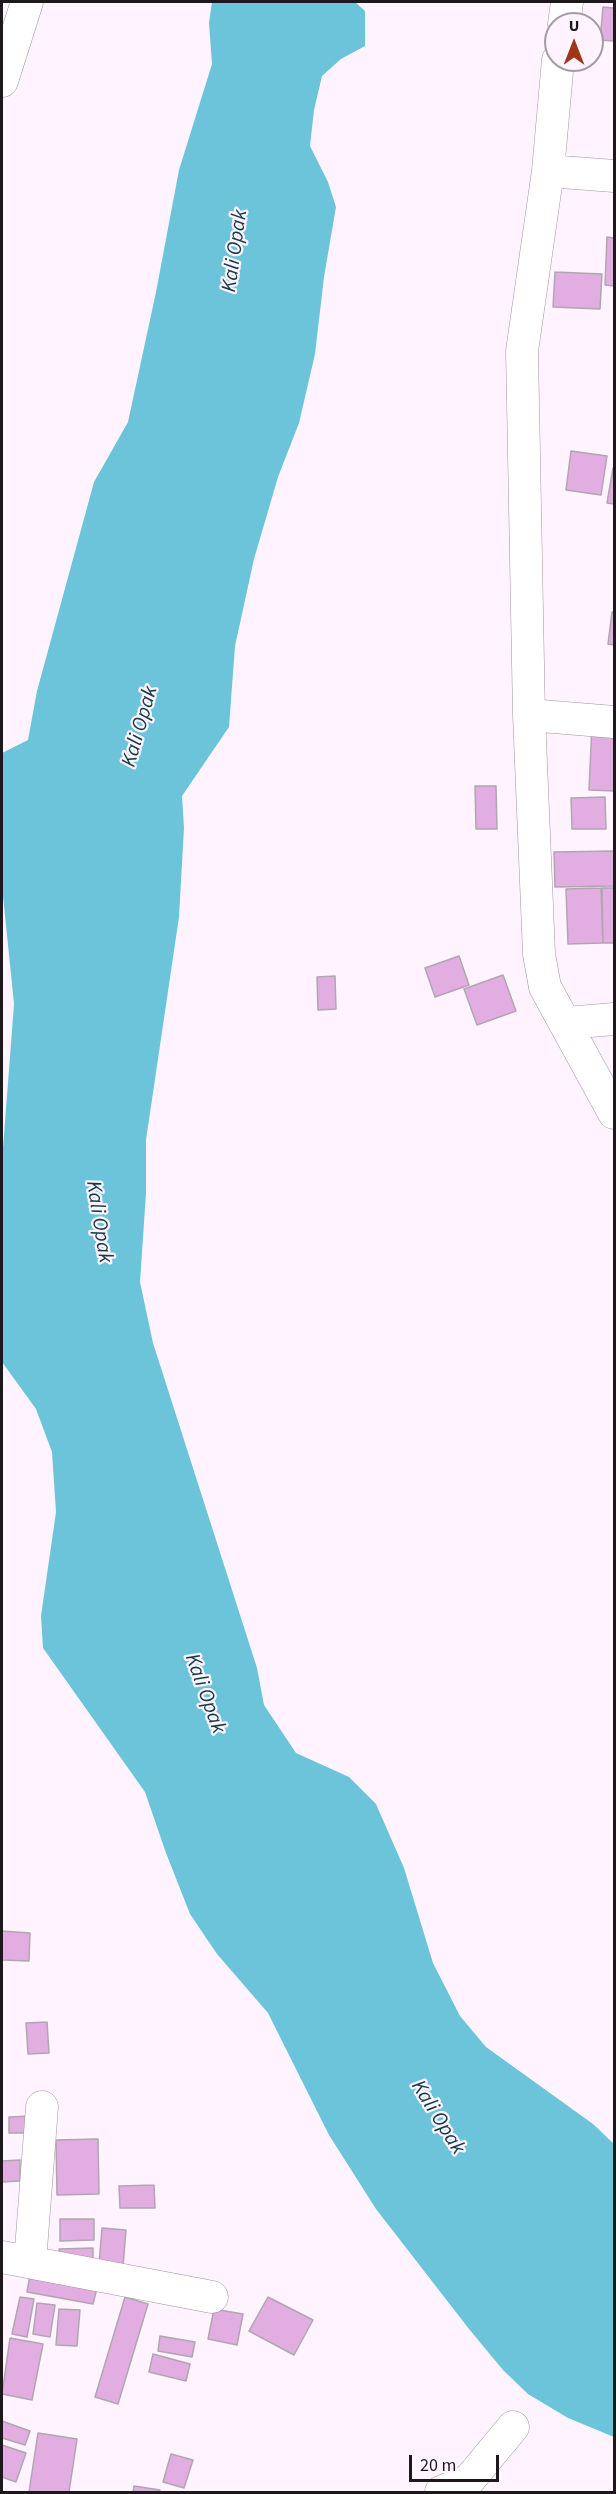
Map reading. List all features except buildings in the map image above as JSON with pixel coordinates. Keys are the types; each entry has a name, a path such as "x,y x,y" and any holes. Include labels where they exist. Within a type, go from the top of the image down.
{"street":[{"path":"2,81 27,2"},
{"path":"557,72 548,171 522,351 529,715 539,954 545,987 615,1113"},
{"path":"548,171 615,176"},
{"path":"529,715 615,722"},
{"path":"566,1023 615,1019"},
{"path":"42,2107 16,2260 212,2297"},
{"path":"463,2488 513,2427"}],"water":[{"name":"Kali Opak","path":"212,2 355,2 365,11 365,46 341,59 322,76 314,110 310,146 328,182 336,207 324,277 315,354 299,423 278,477 254,559 235,646 229,727 182,796 184,828 179,917 146,1140 146,1193 140,1282 153,1343 257,1668 264,1705 296,1753 349,1777 376,1804 404,1868 433,1963 460,2016 486,2047 593,2124 614,2144 614,2437 568,2418 528,2394 503,2370 469,2329 376,2209 329,2135 268,2013 217,1954 190,1914 145,1792 43,1648 41,1616 56,1512 52,1452 36,1409 2,1362 2,1161 14,1004 2,886 2,753 28,740 37,691 94,482 128,422 179,170 212,64 209,23"}]}
